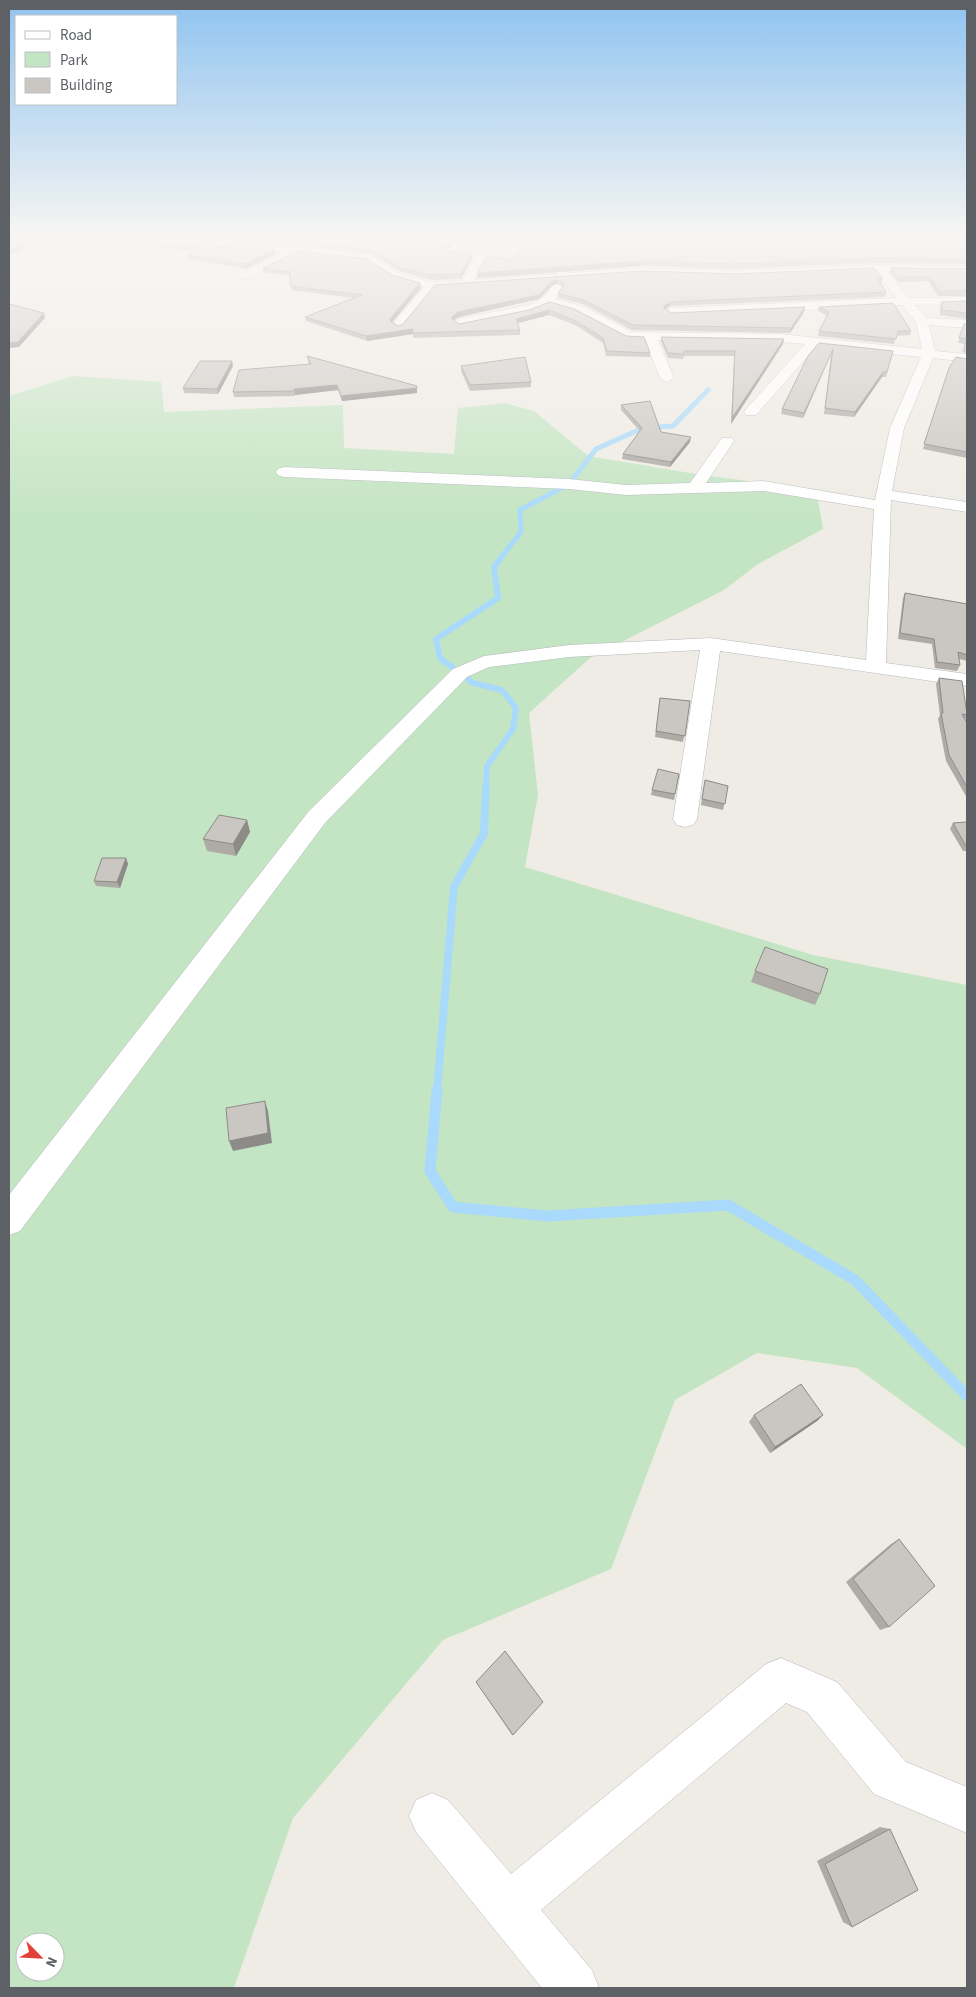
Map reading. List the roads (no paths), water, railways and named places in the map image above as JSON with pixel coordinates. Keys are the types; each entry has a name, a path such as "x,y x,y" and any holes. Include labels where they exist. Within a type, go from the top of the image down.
{"street":[{"path":"621,331 630,336 780,338 967,358"},
{"path":"675,331 676,337"},
{"path":"775,331 780,338"},
{"path":"876,668 883,500 897,428 929,353 924,331"},
{"path":"650,336 667,378"},
{"path":"752,412 814,342"},
{"path":"695,488 727,441"},
{"path":"284,472 569,484 626,490 764,486 883,500 967,507"},
{"path":"684,818 712,644"},
{"path":"9,1220 316,817 460,673 484,662 569,651 712,644 967,680"},
{"path":"508,1907 780,1680 822,1697 890,1778 967,1810"},
{"path":"432,1816 574,1988"}],"waterway":[{"path":"503,555 521,532 520,510 569,484 596,449 643,428 673,426 708,390"},
{"path":"486,788 487,766 513,729 516,708 502,690 473,683 440,658 436,639 498,598 494,567 504,554"},
{"path":"437,1091 454,887 484,833 486,787"},
{"path":"437,1090 430,1171 453,1207 547,1216 728,1205 855,1280 967,1396"}]}
